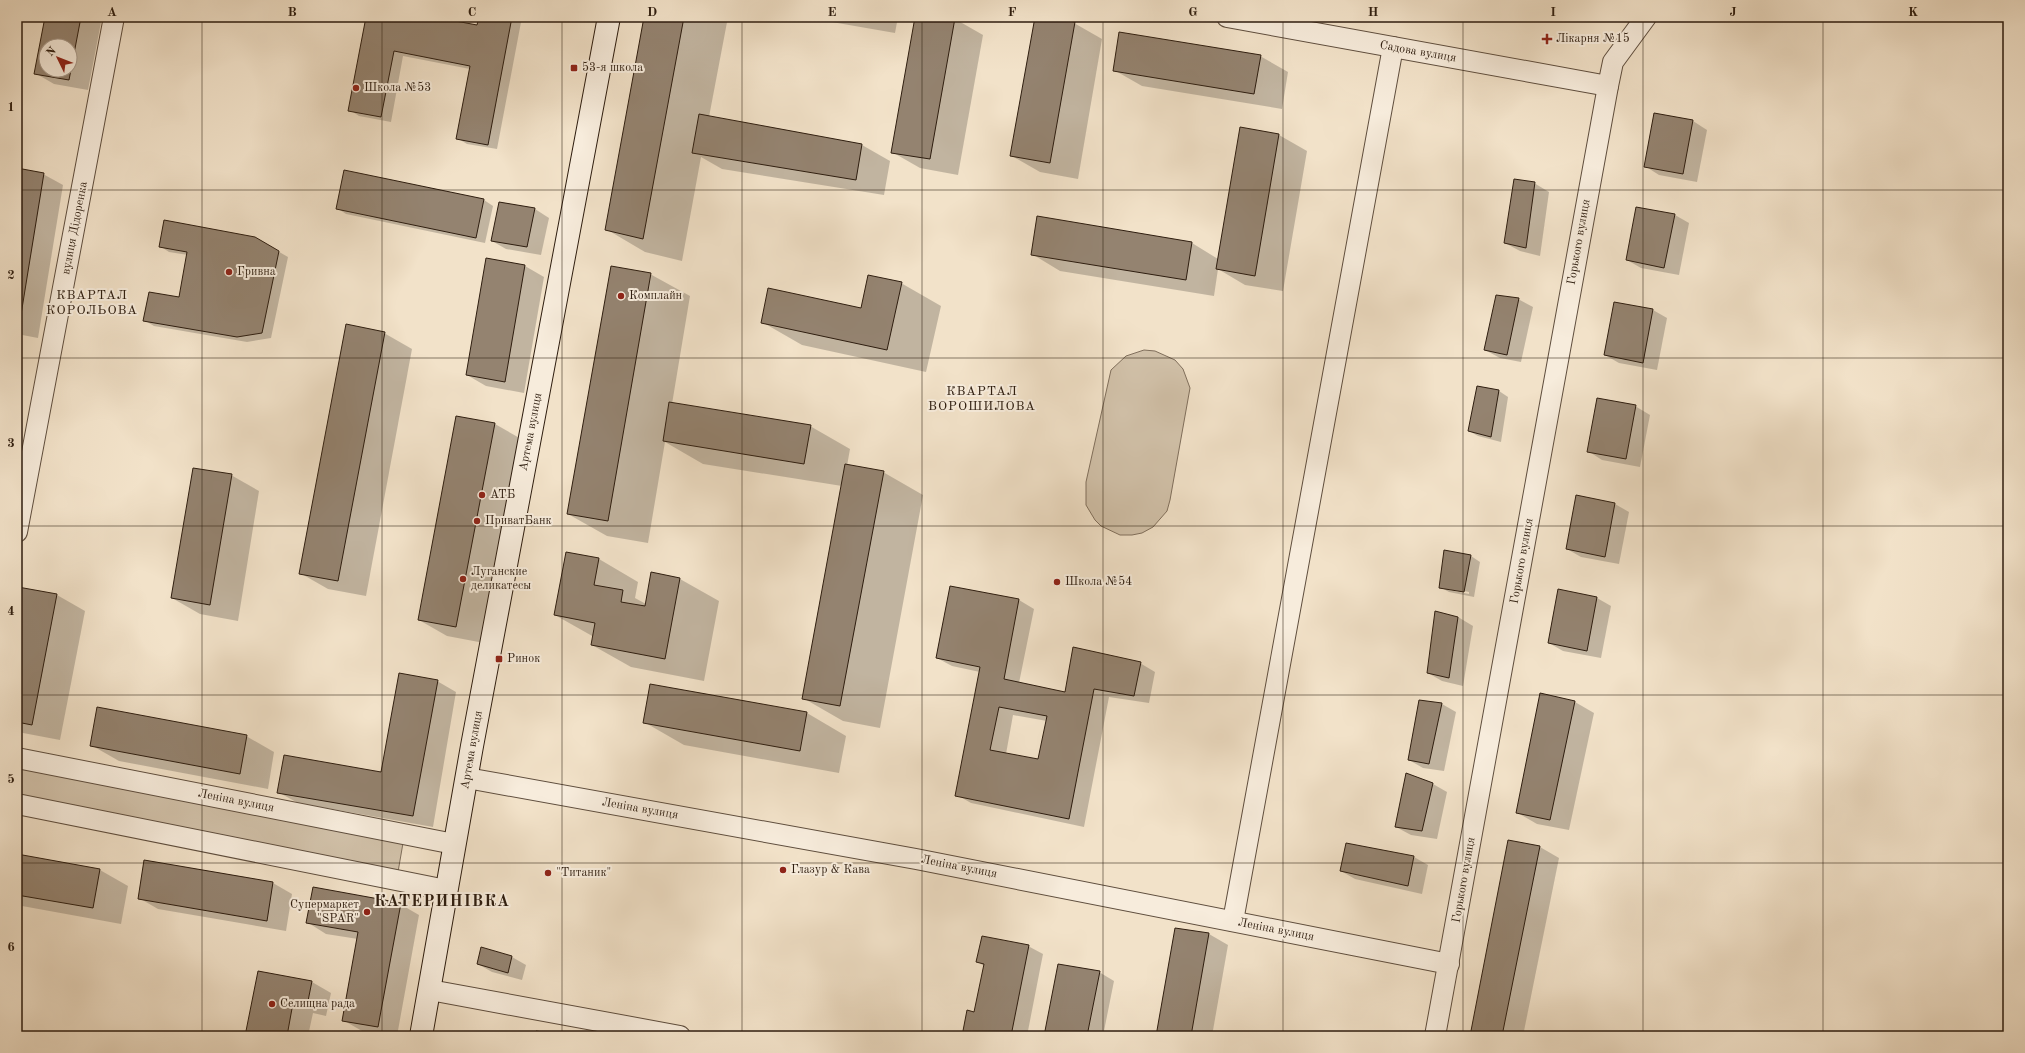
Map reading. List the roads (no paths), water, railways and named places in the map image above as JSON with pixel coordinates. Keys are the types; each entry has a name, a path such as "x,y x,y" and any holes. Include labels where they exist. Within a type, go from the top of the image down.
{"street":[{"name":"вулиця Дідоренка","path":"17,532 114,17"},
{"name":"Артема вулиця","path":"421,1036 454,844 609,17"},
{"name":"Садова вулиця","path":"1227,17 1608,86"},
{"name":"Горького вулиця","path":"1435,1036 1608,86 1614,62 1646,17"},
{"path":"1233,921 1393,47"},
{"name":"Леніна вулиця","path":"17,758 454,844"},
{"name":"Леніна вулиця","path":"467,778 923,860 1449,964"},
{"path":"17,804 446,890"},
{"path":"430,990 680,1036"}],"place":[{"name":"Лікарня №15","path":"1547,39"},
{"name":"53-я школа","path":"574,68"},
{"name":"Школа №53","path":"356,88"},
{"name":"Гривна","path":"229,272"},
{"name":"Комплайн","path":"621,296"},
{"name":"АТБ","path":"482,495"},
{"name":"ПриватБанк","path":"477,521"},
{"name":"Луганские деликатесы","path":"463,579"},
{"name":"Школа №54","path":"1057,582"},
{"name":"Ринок","path":"499,659"},
{"name":"Глазур & Кава","path":"783,870"},
{"name":"\"Титаник\"","path":"548,873"},
{"name":"Супермаркет \"SPAR\"","path":"367,912"},
{"name":"Селищна рада","path":"272,1004"}],"district":[{"name":"КВАРТАЛ КОРОЛЬОВА","path":"92,302"},
{"name":"КВАРТАЛ ВОРОШИЛОВА","path":"982,398"},
{"name":"КАТЕРИНІВКА","path":"442,902"}]}
